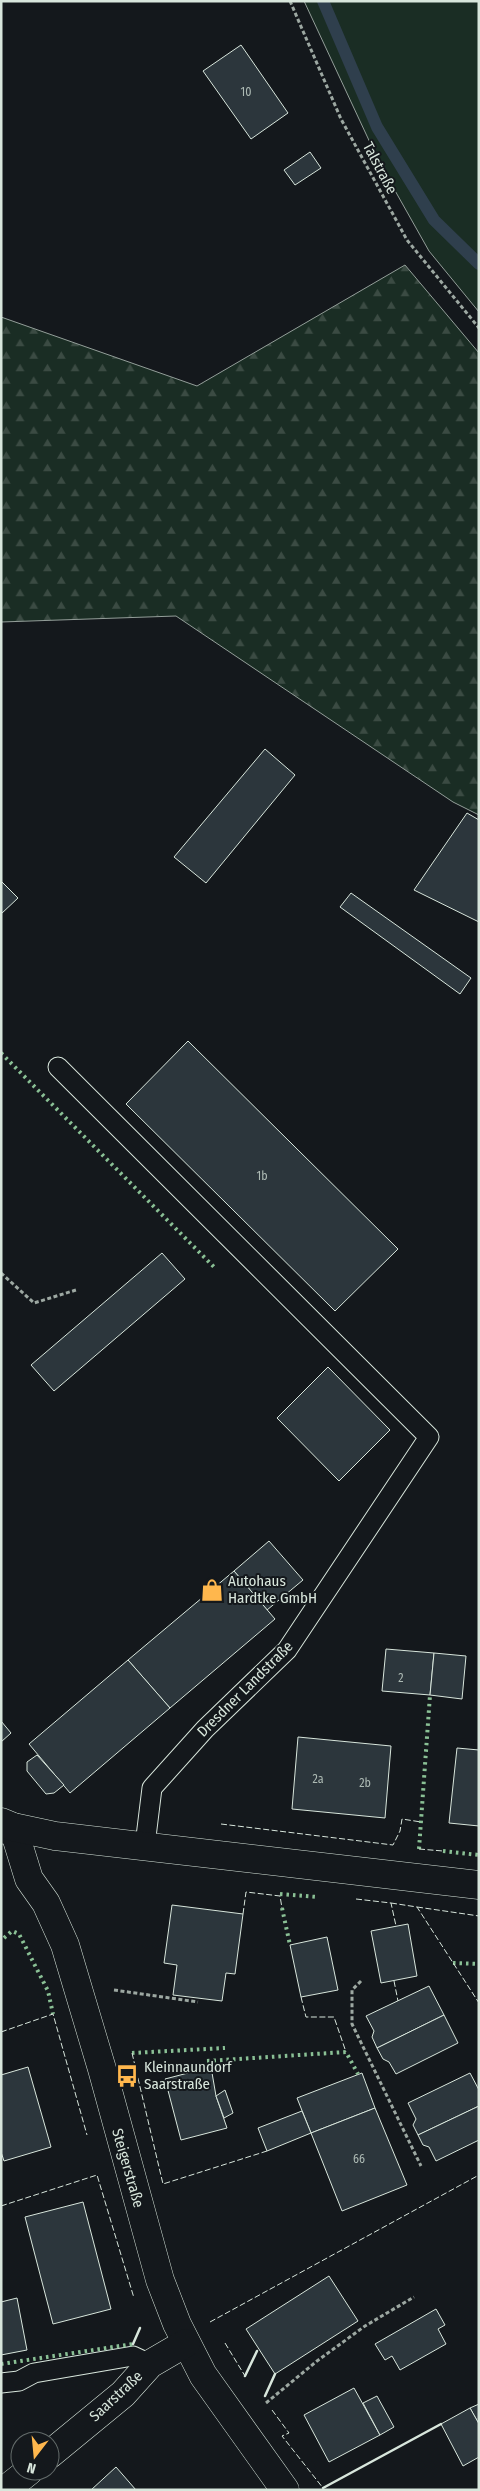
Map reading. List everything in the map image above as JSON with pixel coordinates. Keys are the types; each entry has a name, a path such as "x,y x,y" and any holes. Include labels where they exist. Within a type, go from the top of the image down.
{"street":[{"path":"5,1827 55,1836 145,1845 479,1886"},
{"name":"Steigerstraße","path":"5,1827 29,1879 46,1904 65,1945 102,2069 160,2280 186,2344 204,2375 284,2490"},
{"name":"Saarstraße","path":"60,2446 123,2394 150,2364 186,2344"},
{"path":"6,2490 17,2481"}],"lane":[{"name":"Dresdner Landstraße","path":"58,1067 429,1437 287,1650 205,1729 152,1788 145,1845"},
{"path":"1,2383 19,2381 34,2373 133,2356 150,2364"}],"path":[{"name":"Talstraße","path":"290,1 341,119 407,240 479,328"},
{"path":"1,1273 34,1303 76,1290"},
{"path":"361,1981 352,1990 352,2024 421,2166"},
{"path":"112,1989 198,2002"},
{"path":"263,2408 317,2361 364,2326 414,2297"}],"green space":[{"path":"304,1 479,1 479,312 429,251 380,164"},
{"path":"405,265 479,353 479,815 453,802 176,616 1,622 1,317 197,386"}],"building":[{"path":"241,45 288,113 251,139 203,71"},
{"path":"310,152 321,168 295,185 284,170"},
{"path":"265,749 295,775 206,883 174,857"},
{"path":"467,813 479,820 479,922 414,890"},
{"path":"1,881 18,898 1,914"},
{"path":"351,893 471,978 460,994 340,907"},
{"path":"188,1041 398,1249 335,1311 126,1104"},
{"path":"162,1253 185,1279 54,1391 31,1365"},
{"path":"328,1367 390,1430 339,1481 277,1418"},
{"path":"269,1541 303,1580 267,1610 234,1571"},
{"path":"234,1571 275,1619 170,1708 128,1660"},
{"path":"386,1649 434,1653 430,1695 382,1691"},
{"path":"434,1653 466,1656 462,1699 430,1695"},
{"path":"128,1660 170,1708 70,1793 29,1744"},
{"path":"1,1721 11,1733 1,1742"},
{"path":"298,1737 391,1746 385,1818 292,1809"},
{"path":"457,1748 479,1750 479,1826 449,1823"},
{"path":"37,1755 64,1785 54,1793 46,1794 27,1771 27,1762"},
{"path":"172,1905 243,1914 235,1974 226,1973 222,2001 173,1995 177,1965 164,1963"},
{"path":"408,1924 417,1976 381,1983 371,1931"},
{"path":"327,1937 338,1990 301,1997 290,1945"},
{"path":"429,1986 444,2015 377,2048 372,2037 374,2031 366,2016"},
{"path":"444,2015 458,2043 396,2074 389,2062 383,2059 377,2048"},
{"path":"28,2067 51,2147 4,2161 1,2152 1,2075"},
{"path":"211,2067 216,2096 227,2128 181,2140 165,2079"},
{"path":"362,2073 375,2108 311,2133 297,2098"},
{"path":"470,2073 479,2090 479,2106 418,2135 413,2125 416,2119 408,2103"},
{"path":"225,2090 233,2113 224,2118 216,2096"},
{"path":"479,2106 479,2140 436,2161 429,2147 423,2145 418,2135"},
{"path":"375,2108 407,2185 342,2211 311,2133"},
{"path":"302,2111 311,2133 267,2151 258,2128"},
{"path":"83,2202 111,2309 53,2324 25,2217"},
{"path":"329,2276 358,2321 275,2374 246,2329"},
{"path":"17,2298 27,2350 1,2355 1,2302"},
{"path":"436,2309 445,2325 438,2329 446,2344 400,2370 392,2356 385,2360 375,2344"},
{"path":"354,2388 380,2435 329,2462 304,2415"},
{"path":"377,2396 394,2427 380,2435 363,2403"},
{"path":"479,2404 479,2424 470,2408"},
{"path":"470,2408 479,2424 479,2457 463,2466 441,2424"},
{"path":"116,2467 136,2490 91,2490"}],"waterway":[{"path":"323,1 377,127 434,220 479,264"}],"hedge":[{"path":"1,1053 214,1267"},
{"path":"419,1849 430,1695"},
{"path":"443,1851 479,1855"},
{"path":"280,1894 317,1897"},
{"path":"282,1908 290,1945"},
{"path":"4,1938 12,1931 19,1934 48,1991 53,2014"},
{"path":"453,1963 479,1964"},
{"path":"132,2053 225,2048"},
{"path":"207,2061 346,2052 358,2074"},
{"path":"1,2364 133,2344"}],"fence":[{"path":"221,1824 393,1845 400,1831 402,1819 421,1822"},
{"path":"419,1849 443,1851"},
{"path":"243,1914 246,1892 280,1896 282,1908"},
{"path":"356,1899 391,1903 396,1926"},
{"path":"391,1903 417,1907 479,2003"},
{"path":"417,1907 479,1916"},
{"path":"394,1981 398,2001"},
{"path":"301,1997 306,2017 334,2017 346,2052"},
{"path":"1,2032 53,2014 87,2135"},
{"path":"132,2053 163,2184 267,2151"},
{"path":"1,2206 97,2175 134,2298"},
{"path":"210,2322 479,2175"},
{"path":"225,2343 245,2376"},
{"path":"272,2410 289,2433 282,2436 323,2488 441,2424"}],"wall":[{"path":"133,2344 140,2328"},
{"path":"245,2376 257,2351"},
{"path":"265,2396 275,2374"},
{"path":"323,2488 441,2424"}],"place":[{"name":"Autohaus Hardtke GmbH","path":"212,1590"},
{"name":"Kleinnaundorf Saarstraße","path":"127,2076"}]}
